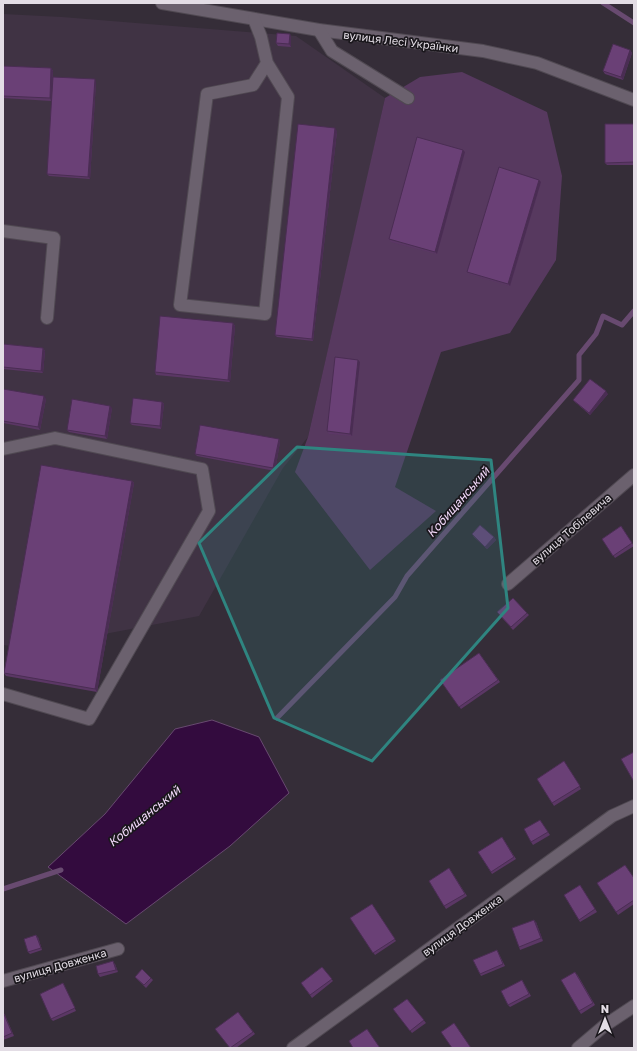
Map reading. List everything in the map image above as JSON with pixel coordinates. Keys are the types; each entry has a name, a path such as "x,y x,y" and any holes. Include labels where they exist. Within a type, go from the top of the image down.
{"street":[{"name":"вулиця Лесі Українки","path":"162,3 319,30 483,51 537,63 634,100"},
{"path":"254,19 262,37 267,63 288,97 265,314 180,305 207,94 253,85 267,63"},
{"path":"319,30 332,51 408,98"},
{"path":"3,231 54,238 47,318"},
{"path":"3,449 55,438 202,470 209,511 89,719 3,694"},
{"name":"вулиця Тобілевича","path":"508,584 634,475"},
{"name":"вулиця Довженка","path":"293,1048 612,816 634,806"},
{"name":"вулиця Довженка","path":"3,981 118,949"},
{"path":"578,1048 604,1026 634,1006"}],"highlighted area":[{"path":"297,447 491,460 508,608 372,761 274,718 199,543"}],"shaded area":[{"path":"3,14 62,17 296,36 385,98 308,437 283,468 199,616 31,648 3,645"},
{"path":"462,72 547,112 562,176 556,260 510,333 441,352 395,487 436,511 370,570 295,472 308,437 385,98 420,77"}],"water":[{"path":"212,720 259,737 289,793 230,846 126,924 48,867 105,814 175,729"}],"building":[{"path":"277,33 290,34 289,44 276,43"},
{"path":"613,44 630,50 621,77 603,71"},
{"path":"3,66 51,68 50,98 3,96"},
{"path":"53,77 95,79 88,177 47,174"},
{"path":"298,124 335,128 312,339 275,335"},
{"path":"605,124 634,124 634,162 605,163"},
{"path":"417,137 463,150 435,252 389,239"},
{"path":"499,167 539,180 508,284 467,272"},
{"path":"160,316 233,323 228,380 155,372"},
{"path":"3,344 43,348 41,371 3,367"},
{"path":"335,357 358,360 350,434 327,431"},
{"path":"590,379 606,391 589,413 573,400"},
{"path":"3,389 44,396 38,427 3,421"},
{"path":"133,398 162,402 160,426 130,423"},
{"path":"72,399 110,406 105,436 67,430"},
{"path":"200,425 279,439 273,468 195,454"},
{"path":"41,465 132,481 95,689 4,673"},
{"path":"480,525 494,537 485,547 472,534"},
{"path":"621,526 632,543 613,556 602,539"},
{"path":"513,598 527,613 511,627 497,612"},
{"path":"479,653 498,680 459,707 440,680"},
{"path":"634,752 634,782 621,759"},
{"path":"564,761 580,786 552,803 537,779"},
{"path":"540,820 548,832 531,842 524,829"},
{"path":"502,837 514,857 491,872 478,852"},
{"path":"625,865 634,878 634,900 616,912 597,883"},
{"path":"449,868 465,894 444,906 429,881"},
{"path":"580,885 595,909 579,920 564,895"},
{"path":"372,904 395,939 373,953 350,918"},
{"path":"534,920 541,938 519,947 512,928"},
{"path":"36,935 41,948 28,952 24,939"},
{"path":"497,950 503,964 480,974 473,960"},
{"path":"113,961 116,970 98,974 96,966"},
{"path":"322,967 332,979 310,995 301,983"},
{"path":"142,969 151,978 144,985 135,977"},
{"path":"575,972 593,1003 579,1011 561,980"},
{"path":"522,980 529,994 508,1005 501,991"},
{"path":"63,983 75,1008 51,1019 40,994"},
{"path":"407,999 424,1020 410,1031 393,1009"},
{"path":"3,1012 12,1033 3,1037"},
{"path":"238,1012 253,1032 230,1048 215,1029"},
{"path":"454,1023 471,1048 452,1048 441,1032"},
{"path":"367,1029 380,1048 353,1048 349,1041"}],"waterway":[{"path":"603,3 634,23"},
{"name":"Кобищанський","path":"277,718 395,597 407,576 579,380 579,355 596,334 603,316 622,325 634,311"},
{"name":"Кобищанський","path":"3,889 61,870"}]}
